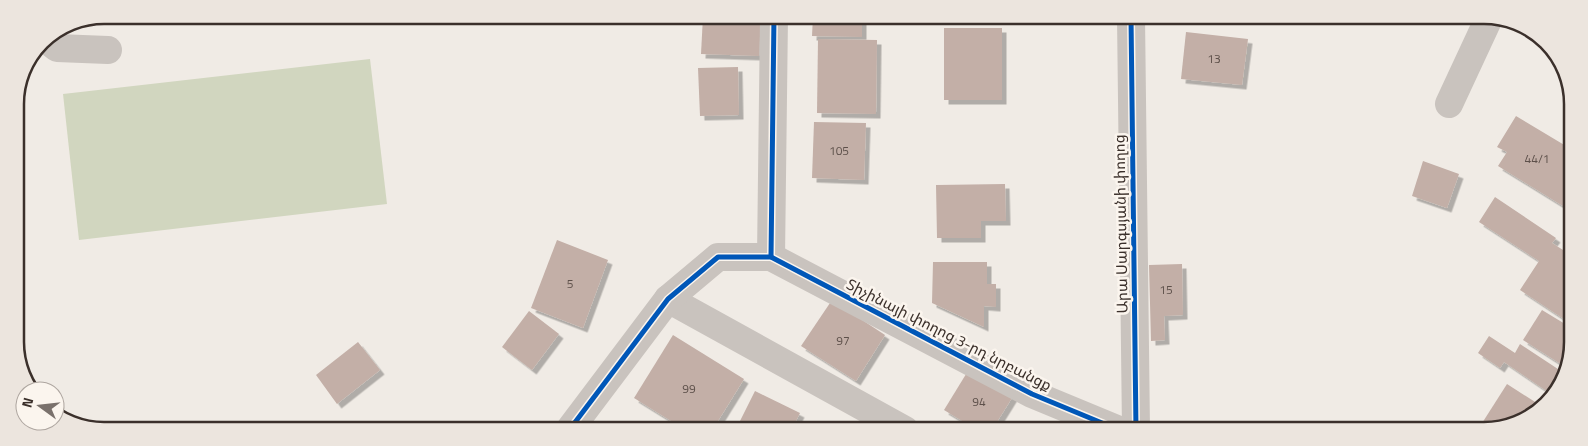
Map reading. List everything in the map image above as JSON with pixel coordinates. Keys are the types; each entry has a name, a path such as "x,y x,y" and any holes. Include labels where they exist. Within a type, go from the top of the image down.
{"street":[{"path":"575,422 668,299 718,256 771,257 774,24"},
{"name":"Արա Սարգսյանի փողոց","path":"1131,24 1136,422"},
{"path":"1449,104 1486,24"},
{"path":"51,43 58,48 108,50"},
{"name":"Տիչինայի փողոց 3-րդ նրբանցք","path":"771,257 1032,394 1100,422"},
{"path":"668,299 891,422"}],"green space":[{"path":"370,59 387,204 79,240 63,94"}],"building":[{"path":"703,24 761,24 759,56 701,54"},
{"path":"813,24 862,24 862,37 812,36"},
{"path":"944,28 1002,28 1002,100 944,100"},
{"path":"1186,32 1248,39 1242,85 1181,79"},
{"path":"818,39 877,40 876,114 817,113"},
{"path":"738,67 739,115 700,116 698,68"},
{"path":"1516,116 1564,145 1564,207 1498,166 1507,152 1497,147"},
{"path":"814,122 866,123 864,180 812,178"},
{"path":"1423,161 1459,174 1447,208 1412,196"},
{"path":"1005,184 1006,221 981,221 981,238 937,238 936,185"},
{"path":"1495,197 1556,238 1552,243 1564,251 1564,319 1520,290 1539,261 1479,222"},
{"path":"557,240 608,260 583,328 531,308"},
{"path":"933,262 987,262 987,284 996,284 996,307 984,306 984,327 932,303"},
{"path":"1182,264 1183,315 1164,316 1165,340 1151,341 1149,265"},
{"path":"832,300 885,335 856,381 801,346"},
{"path":"1542,310 1564,323 1561,364 1523,340"},
{"path":"529,311 559,334 532,370 502,347"},
{"path":"673,335 744,379 717,422 673,422 634,398"},
{"path":"1489,336 1515,353 1520,344 1559,370 1547,392 1504,362 1500,368 1478,353"},
{"path":"358,342 380,370 337,404 316,375"},
{"path":"971,366 1015,393 997,422 964,422 944,410"},
{"path":"1507,384 1536,403 1529,409 1515,416 1500,421 1483,422"},
{"path":"755,391 800,413 796,422 740,422"}],"cycle path":[{"path":"771,257 774,24"},
{"path":"1131,24 1136,422"},
{"path":"575,422 668,299 718,257 771,257 1032,394 1100,422"}]}
